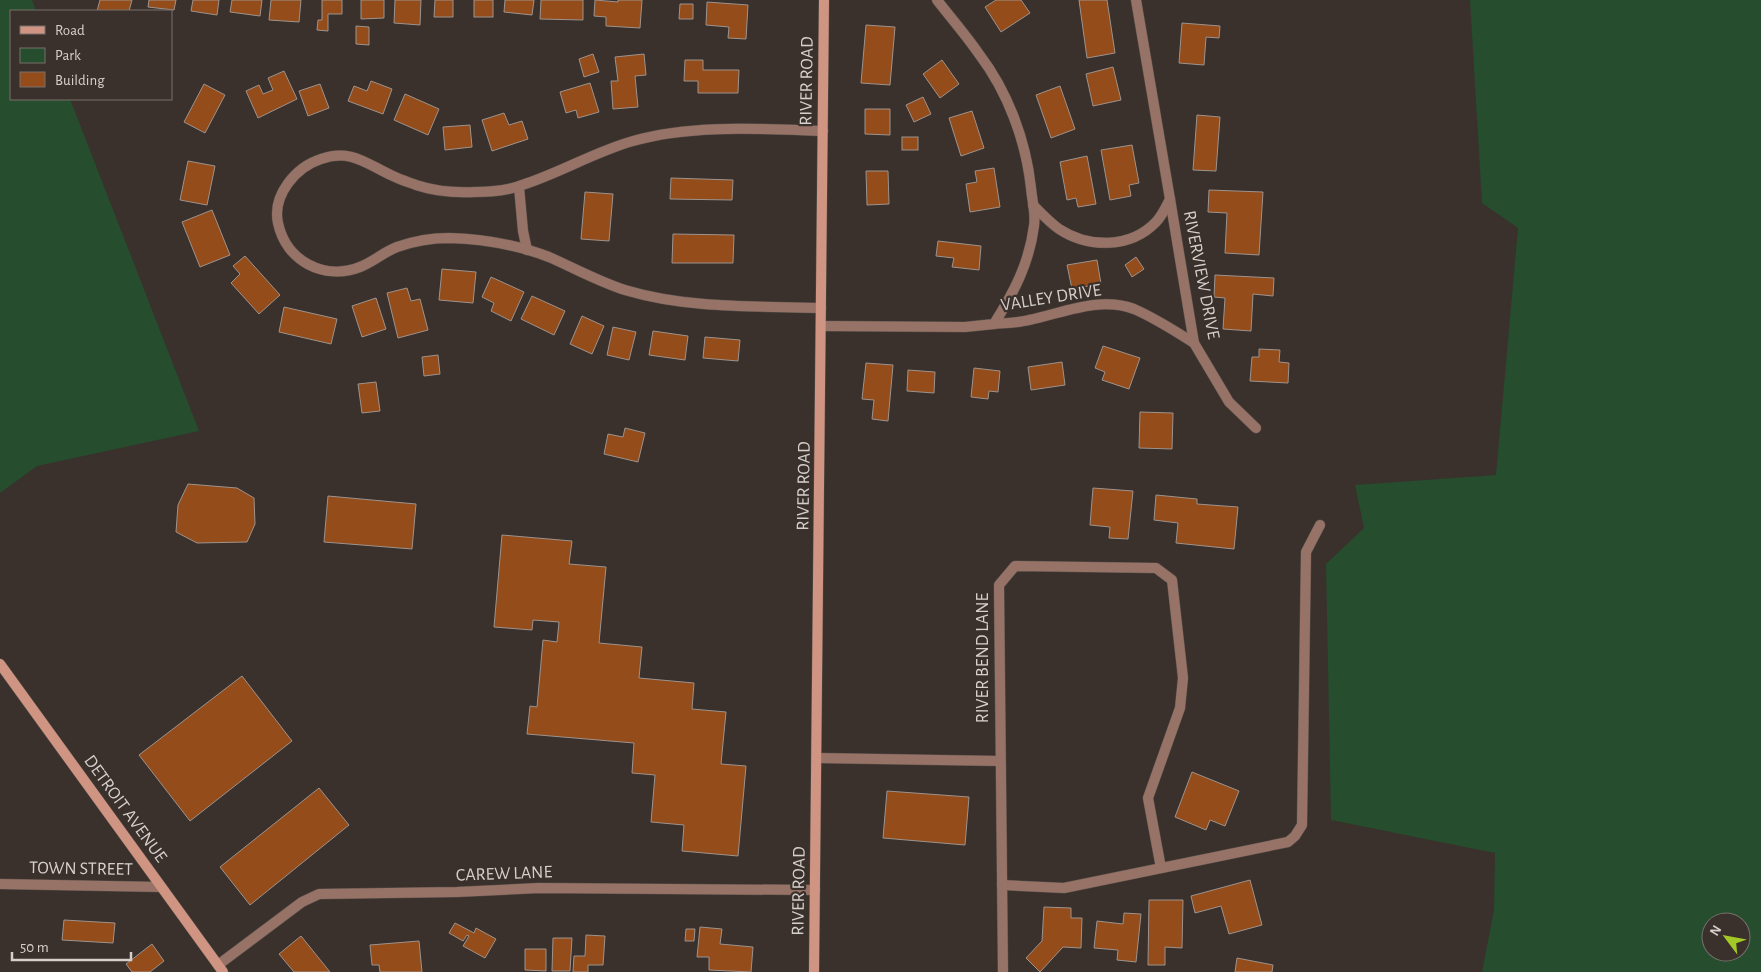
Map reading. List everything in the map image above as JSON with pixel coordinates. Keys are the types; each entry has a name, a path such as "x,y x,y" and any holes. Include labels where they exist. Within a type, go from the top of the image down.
{"street":[{"name":"RIVER ROAD","path":"814,972 824,0"},
{"name":"VALLEY DRIVE","path":"936,0 980,55 1006,99 1022,142 1029,171 1035,224 1023,272 1016,288 994,324"},
{"name":"RIVERVIEW DRIVE","path":"1136,0 1194,344 1229,402 1256,428"},
{"path":"821,308 706,304 664,300 625,290 527,250 493,242 452,238 412,242 393,248 362,266 347,271 331,272 316,269 302,262 291,251 283,238 277,214 285,188 295,174 308,164 334,156 350,156 366,161 393,176 441,191 462,193 491,192 519,187 583,159 634,141 669,134 706,130 823,131"},
{"path":"519,187 523,231 527,250"},
{"name":"RIVERVIEW DRIVE","path":"1033,205 1059,229 1077,239 1109,243 1128,240 1142,234 1156,222 1170,199"},
{"name":"VALLEY DRIVE","path":"821,326 965,327 1027,321 1096,304 1116,305 1133,309 1166,326 1194,344"},
{"path":"1002,885 1064,888 1288,842 1295,836 1302,825 1306,552 1320,525"},
{"name":"RIVER BEND LANE","path":"1003,972 999,585 1015,566 1156,568 1172,580 1184,678 1180,708 1148,798 1161,868"},
{"name":"DETROIT AVENUE","path":"0,664 221,969"},
{"path":"817,758 1000,761"},
{"name":"TOWN STREET","path":"0,884 161,887"},
{"name":"CAREW LANE","path":"221,969 302,902 319,894 457,892 539,888 815,890"}],"green space":[{"path":"0,0 32,0 36,10 10,10 10,100 70,100 199,431 37,466 0,493"},
{"path":"1470,0 1761,0 1761,972 1482,972 1494,910 1495,853 1331,820 1326,564 1364,528 1355,485 1496,475 1518,228 1482,203"}],"building":[{"path":"100,0 132,0 129,10 97,10"},
{"path":"149,0 176,0 174,10 148,7"},
{"path":"193,0 219,0 217,15 191,11"},
{"path":"232,0 262,0 260,16 230,12"},
{"path":"271,0 301,0 299,22 269,20"},
{"path":"322,0 342,0 342,14 328,14 328,31 317,30 318,20 322,20"},
{"path":"361,0 384,0 384,18 361,19"},
{"path":"395,0 421,0 420,25 394,23"},
{"path":"435,0 453,0 453,17 434,17"},
{"path":"474,0 493,0 493,17 474,17"},
{"path":"505,0 534,0 532,15 504,12"},
{"path":"541,0 583,0 583,20 540,19"},
{"path":"595,0 618,2 618,0 642,0 640,28 606,26 606,17 594,16"},
{"path":"996,0 1021,0 1030,13 1001,32 985,7"},
{"path":"1079,0 1107,0 1115,53 1087,58"},
{"path":"707,2 748,5 746,39 728,38 729,27 706,25"},
{"path":"680,4 693,4 693,19 679,19"},
{"path":"1182,23 1220,26 1219,38 1206,37 1204,65 1179,63"},
{"path":"866,25 895,27 890,85 861,83"},
{"path":"356,26 369,27 369,45 356,44"},
{"path":"593,54 599,72 584,77 579,59"},
{"path":"644,54 646,75 635,76 638,107 613,109 611,81 618,81 615,57"},
{"path":"685,60 703,60 703,70 739,70 738,93 698,93 698,81 684,81"},
{"path":"942,60 959,84 940,98 923,74"},
{"path":"1113,67 1121,100 1093,106 1086,74"},
{"path":"284,71 297,99 258,118 246,91 259,85 263,94 273,90 268,78"},
{"path":"371,81 392,89 383,114 348,101 354,86 367,91"},
{"path":"590,83 599,112 578,118 576,110 566,113 560,92"},
{"path":"204,84 225,95 205,133 184,122"},
{"path":"320,84 329,108 308,116 299,91"},
{"path":"1060,86 1075,129 1051,138 1036,95"},
{"path":"405,94 439,109 428,135 394,120"},
{"path":"923,97 931,114 914,122 906,105"},
{"path":"865,109 890,109 890,135 865,134"},
{"path":"972,111 984,148 961,156 949,118"},
{"path":"504,113 509,125 522,121 528,139 492,151 482,120"},
{"path":"1197,115 1220,117 1216,171 1193,170"},
{"path":"470,125 472,147 445,150 443,127"},
{"path":"902,137 918,137 918,150 902,150"},
{"path":"1132,145 1139,183 1129,185 1131,196 1110,200 1101,150"},
{"path":"1087,156 1096,204 1078,207 1076,198 1067,200 1060,162"},
{"path":"188,161 215,166 207,205 180,200"},
{"path":"994,168 1000,207 970,212 966,184 977,182 975,171"},
{"path":"866,171 888,171 889,204 867,205"},
{"path":"671,178 733,180 732,200 670,199"},
{"path":"1209,190 1263,192 1259,255 1225,253 1227,213 1208,212"},
{"path":"585,192 613,194 609,241 581,239"},
{"path":"212,210 230,255 200,267 182,222"},
{"path":"673,234 734,235 733,263 672,263"},
{"path":"938,241 981,246 979,270 952,267 954,258 936,256"},
{"path":"245,256 280,295 259,314 231,283 240,274 233,266"},
{"path":"1136,257 1144,269 1132,277 1125,265"},
{"path":"1097,260 1101,284 1072,289 1067,265"},
{"path":"442,269 476,272 473,303 439,300"},
{"path":"1215,275 1274,278 1273,296 1253,294 1251,331 1223,329 1225,298 1214,297"},
{"path":"491,277 524,292 511,321 491,311 494,303 482,297"},
{"path":"407,288 411,301 420,299 428,330 398,338 387,293"},
{"path":"532,296 565,311 554,335 521,319"},
{"path":"376,298 386,329 362,337 352,306"},
{"path":"284,307 337,319 331,344 279,332"},
{"path":"582,316 604,326 592,354 570,344"},
{"path":"613,327 636,332 629,360 607,355"},
{"path":"653,331 688,336 685,360 649,355"},
{"path":"705,337 740,340 738,361 703,358"},
{"path":"1103,346 1140,358 1129,389 1102,380 1105,372 1095,368"},
{"path":"1259,349 1280,350 1279,362 1289,363 1288,383 1250,381 1252,357 1259,357"},
{"path":"438,355 440,374 424,376 422,357"},
{"path":"1062,362 1065,385 1031,390 1028,367"},
{"path":"866,363 893,365 888,421 872,419 874,400 862,399"},
{"path":"974,368 1000,371 998,392 989,391 988,399 971,397"},
{"path":"908,370 935,372 934,393 907,391"},
{"path":"376,382 380,411 362,413 358,384"},
{"path":"1140,412 1173,413 1172,449 1139,448"},
{"path":"625,428 645,433 638,462 604,454 608,434 623,437"},
{"path":"188,484 237,488 254,498 255,524 247,542 197,543 176,532 178,505"},
{"path":"1093,488 1133,491 1128,539 1109,538 1110,527 1090,525"},
{"path":"1156,495 1197,499 1197,504 1238,507 1234,549 1176,543 1178,523 1154,520"},
{"path":"328,496 416,504 412,549 324,542"},
{"path":"502,535 572,541 569,564 606,567 599,643 642,647 639,678 694,683 692,709 726,712 721,764 746,766 738,856 682,851 684,825 651,822 655,775 632,773 634,743 527,734 530,706 537,707 543,640 557,642 559,622 533,620 532,630 494,627"},
{"path":"242,676 292,741 190,821 139,755"},
{"path":"1192,772 1239,791 1225,826 1210,820 1206,830 1175,817"},
{"path":"319,788 349,825 250,905 220,867"},
{"path":"887,791 969,797 965,845 883,838"},
{"path":"1250,880 1262,925 1229,934 1221,906 1195,913 1191,896"},
{"path":"1149,900 1183,900 1182,948 1165,947 1165,965 1148,965"},
{"path":"1044,907 1071,908 1071,918 1082,918 1081,948 1063,947 1040,972 1026,958 1042,941"},
{"path":"1124,913 1141,914 1136,962 1117,960 1118,950 1094,948 1097,921 1123,924"},
{"path":"64,920 115,923 113,943 62,940"},
{"path":"455,923 474,933 476,928 496,939 485,958 463,946 469,936 467,935 463,941 449,933"},
{"path":"700,927 722,929 720,944 753,947 751,972 709,970 709,957 697,957"},
{"path":"686,929 695,929 694,941 685,941"},
{"path":"586,935 605,936 603,965 588,965 588,972 573,972 574,956 585,956"},
{"path":"301,936 330,972 294,972 279,954"},
{"path":"553,938 572,938 570,971 552,971"},
{"path":"419,941 422,972 380,972 379,965 372,965 370,945"},
{"path":"152,944 164,961 150,972 132,972 126,964"},
{"path":"525,949 546,949 546,971 525,970"},
{"path":"1237,958 1273,965 1272,972 1235,972"}]}
